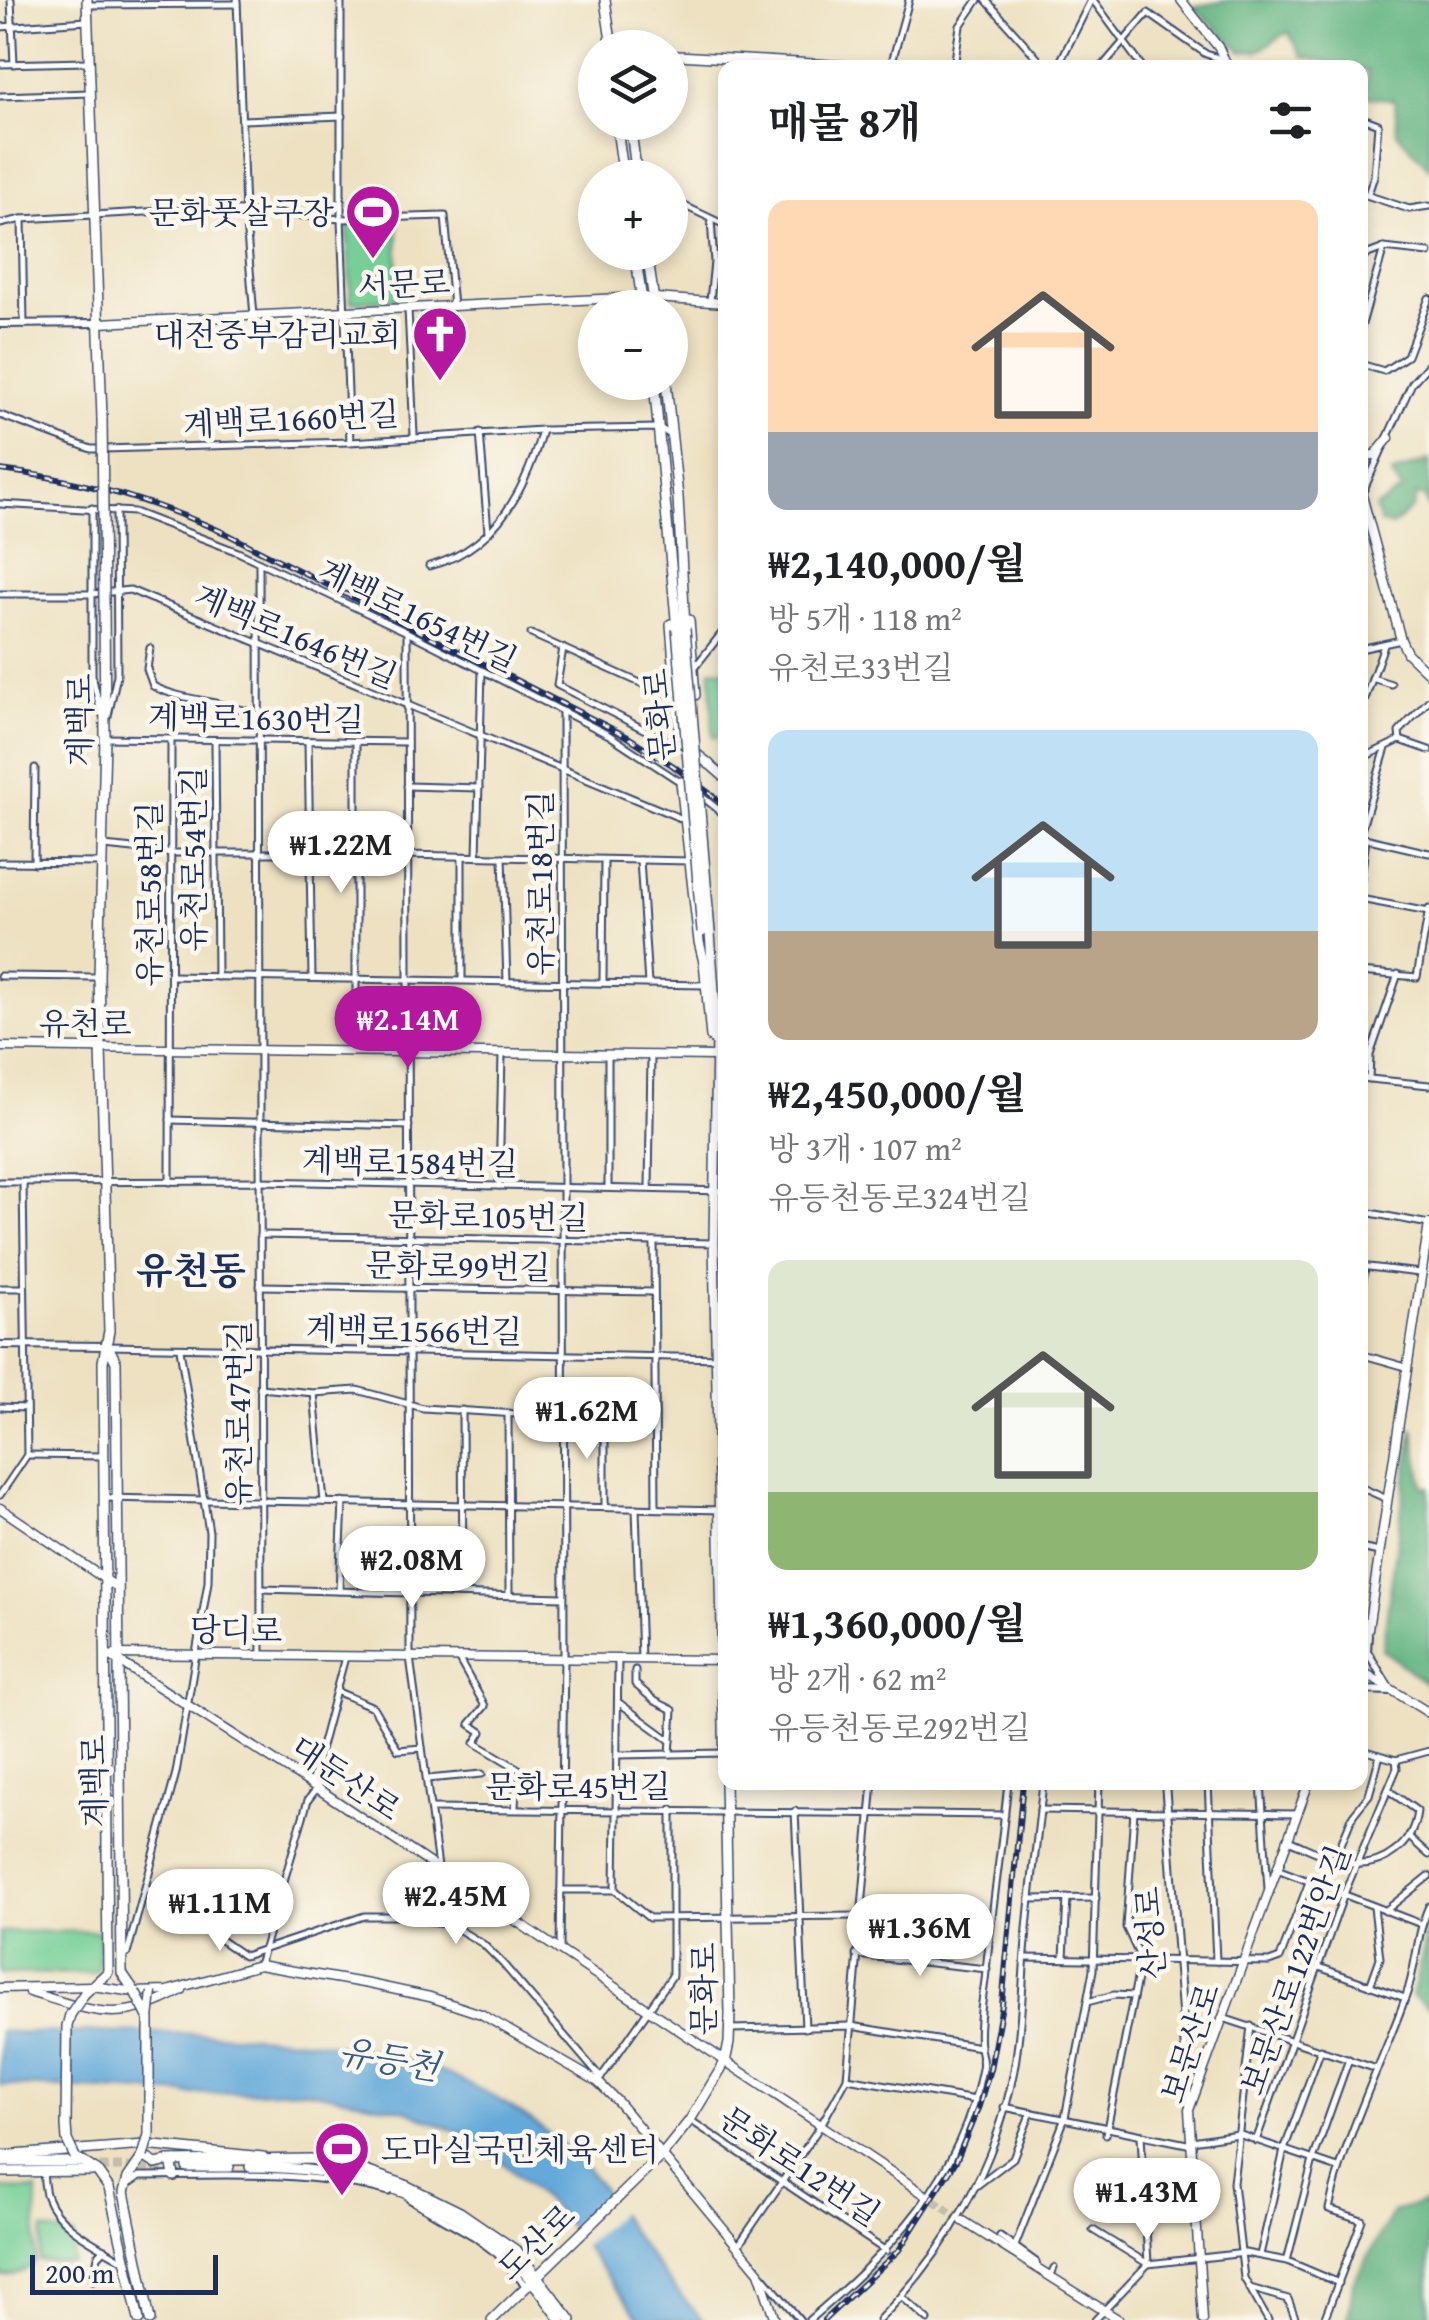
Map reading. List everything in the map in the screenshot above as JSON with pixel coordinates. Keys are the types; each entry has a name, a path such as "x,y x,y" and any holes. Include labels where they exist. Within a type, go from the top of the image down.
{"main road":[{"path":"605,0 609,30"},
{"path":"1181,0 1224,60"},
{"name":"계백로","path":"70,2164 66,2126 67,2026 88,1990 108,1972 103,1362 108,1346 99,978 104,604 100,322 87,2"},
{"path":"688,56 755,60"},
{"name":"서문로","path":"688,301 718,302"},
{"name":"서문로","path":"100,322 578,304"},
{"name":"문화로","path":"656,400 681,629 708,963 718,1036 715,1041"},
{"name":"문화로","path":"668,400 683,606 681,629"},
{"path":"1368,455 1376,454 1389,438"},
{"path":"1368,518 1401,640 1429,674"},
{"path":"674,592 670,612 679,728 685,745 718,772"},
{"path":"683,606 689,616 697,740 709,764"},
{"path":"681,782 698,942 708,963"},
{"path":"698,794 714,940 708,963"},
{"name":"문화로","path":"708,963 710,1037 718,1048"},
{"name":"유천로","path":"0,1047 718,1056"},
{"name":"문화로","path":"718,1201 714,1243 718,1300"},
{"path":"1368,1629 1429,1224"},
{"name":"계백로","path":"108,1346 116,1362 122,1973 149,2018 149,2135 124,2192"},
{"path":"0,1508 118,1588"},
{"name":"당디로","path":"106,1653 118,1657 718,1660"},
{"name":"대둔산로","path":"118,1657 924,2194"},
{"path":"1368,1675 1429,1713"},
{"name":"문화로","path":"661,2157 690,2120 724,2062 730,2029 725,1790"},
{"name":"보문산로","path":"1203,2320 1190,2110 1306,1790"},
{"path":"0,1988 152,1992 192,1985 259,1964 381,1986 481,2014 599,2080 759,2272 775,2320"},
{"path":"20,1989 104,2013 122,2014 144,2009 192,1985"},
{"path":"149,2018 152,1992"},
{"path":"0,2164 146,2145 286,2160"},
{"path":"143,2156 150,2163 310,2159 354,2167 421,2191 480,2224 517,2251 565,2318 581,2320"},
{"name":"도산로","path":"492,2320 661,2157"},
{"path":"174,2176 172,2165 176,2161"},
{"path":"0,2164 70,2164 98,2171 109,2188 138,2320"},
{"path":"0,2164 43,2172 70,2164 98,2171"},
{"path":"187,2167 275,2167 338,2174 392,2187 486,2238 533,2278"},
{"path":"124,2192 150,2320"},
{"path":"964,2220 1037,2269 1052,2273 1119,2320"}],"street":[{"path":"11,0 14,64"},
{"path":"340,0 344,312 350,442"},
{"path":"892,60 909,0"},
{"path":"955,60 960,26 982,0 1038,60"},
{"path":"1060,60 1092,0 1136,60"},
{"path":"87,2 237,2 244,211 254,316"},
{"path":"1108,60 1148,13 1219,60"},
{"path":"0,27 87,21"},
{"path":"0,64 89,62"},
{"path":"0,96 90,93"},
{"path":"242,120 342,116"},
{"path":"1368,119 1378,129 1374,176 1368,194 1408,209 1429,206"},
{"path":"688,208 718,222"},
{"path":"0,224 22,219 181,210 342,219 445,216 453,307"},
{"path":"22,219 24,324"},
{"path":"710,301 714,262 711,220"},
{"path":"1368,303 1384,248"},
{"path":"1368,253 1384,248 1429,253"},
{"path":"1368,366 1384,371 1408,356 1429,298"},
{"path":"408,309 414,436"},
{"path":"0,324 100,322"},
{"path":"1368,478 1412,383 1429,364"},
{"name":"계백로1660번길","path":"0,415 92,449 660,428"},
{"path":"660,428 672,436"},
{"path":"430,566 467,550 508,513 522,488 542,430"},
{"path":"480,432 488,532"},
{"name":"계백로1654번길","path":"0,504 104,508 148,517 259,562 609,735 718,810"},
{"path":"92,508 92,676 105,734"},
{"path":"105,734 117,676 116,510"},
{"name":"유천로47번길","path":"259,562 261,1656"},
{"name":"계백로1646번길","path":"0,594 130,590 686,821"},
{"path":"407,632 410,1657 438,1869"},
{"path":"531,634 676,699"},
{"path":"693,669 718,638"},
{"path":"1368,647 1401,640"},
{"path":"1368,690 1384,645"},
{"path":"150,648 147,669 153,686 174,694 233,704 258,714"},
{"path":"562,648 558,685 668,741 685,745 697,740"},
{"path":"477,856 482,671"},
{"path":"1372,678 1392,684"},
{"path":"1400,740 1399,732 1429,700"},
{"name":"유천로18번길","path":"560,1950 564,1658 562,712"},
{"name":"계백로1630번길","path":"105,734 171,740 407,742"},
{"name":"유천로58번길","path":"170,1048 171,740"},
{"name":"유천로54번길","path":"214,740 216,977"},
{"path":"1368,756 1400,740 1429,750"},
{"path":"308,741 312,978"},
{"path":"356,742 356,1051"},
{"path":"1368,815 1386,748"},
{"path":"34,863 35,768"},
{"path":"407,786 479,788"},
{"path":"1368,839 1429,854"},
{"path":"103,846 172,853 690,861"},
{"path":"503,857 508,982"},
{"path":"462,858 462,981"},
{"path":"603,983 604,860"},
{"path":"640,860 648,984"},
{"path":"0,862 102,863"},
{"path":"1368,900 1429,911 1417,977 1368,972"},
{"path":"1398,974 1370,1055 1369,1079 1429,1085"},
{"path":"0,976 99,978"},
{"path":"171,976 706,985"},
{"name":"유천로","path":"170,1048 170,1182"},
{"path":"499,1186 502,1053"},
{"path":"608,1055 608,1188"},
{"path":"649,1189 651,1056"},
{"path":"170,1120 408,1126"},
{"name":"계백로1584번길","path":"0,1182 718,1190"},
{"path":"0,1495 27,1455 23,1183"},
{"path":"1368,1213 1429,1224"},
{"name":"문화로105번길","path":"260,1235 714,1243"},
{"path":"654,1242 656,1508"},
{"path":"1368,1268 1420,1273"},
{"name":"문화로99번길","path":"260,1286 654,1292"},
{"path":"0,1288 24,1288"},
{"path":"0,1345 108,1346"},
{"name":"계백로1566번길","path":"108,1346 718,1358"},
{"path":"127,1954 176,1773 208,1582 209,1532 180,1349"},
{"path":"1368,1356 1406,1367"},
{"path":"260,1388 357,1390 409,1405 462,1410 655,1418"},
{"path":"314,1392 324,1502"},
{"path":"0,1407 26,1408"},
{"path":"462,1410 463,1594"},
{"path":"508,1413 509,1596"},
{"path":"605,1416 605,1507"},
{"path":"27,1455 104,1456"},
{"path":"1368,1491 1387,1499"},
{"path":"104,1498 718,1510"},
{"path":"339,1591 342,1502"},
{"path":"636,1508 641,1659"},
{"path":"1368,1550 1379,1552"},
{"path":"261,1589 564,1597"},
{"path":"1368,1653 1392,1691"},
{"path":"259,1964 314,1786 346,1656"},
{"path":"457,1657 485,1706 470,1724 482,1732 475,1744 524,1772 516,1787 515,1808"},
{"path":"615,1890 618,1659"},
{"path":"635,1670 635,1684 654,1701 673,1710 670,1754"},
{"path":"1368,1690 1392,1691"},
{"path":"338,1692 373,1707 398,1750 423,1748"},
{"path":"618,1702 671,1740"},
{"path":"1368,1751 1396,1760 1429,1751"},
{"path":"617,1755 718,1753"},
{"path":"1335,1859 1353,1815 1369,1795 1380,1755"},
{"name":"보문산로122번안길","path":"1256,2141 1344,1894 1397,1768 1396,1760"},
{"path":"427,1779 482,1774"},
{"path":"738,2246 821,2125 848,2078 872,1790"},
{"path":"809,2320 886,2250 934,2191 975,2100 984,2064 980,2048 1007,1790"},
{"path":"879,2320 902,2297 954,2226 1004,2107 1014,2071 1043,1790"},
{"path":"1015,2246 1064,2118 1086,2002 1094,1958 1099,1790"},
{"name":"산성로","path":"1166,1790 1190,2110"},
{"path":"1208,1790 1216,1961"},
{"path":"1260,1790 1269,1892"},
{"path":"1288,1840 1355,1866 1370,1866 1386,1859 1409,1837 1417,1811 1388,1790"},
{"name":"문화로45번길","path":"431,1808 1005,1815"},
{"path":"146,1888 160,1896 174,1916 202,1927 244,1956 364,1916 408,1916 453,1926 483,1944 503,1964 599,2080 672,1976 672,1810"},
{"path":"1040,1810 1297,1814"},
{"path":"795,1811 805,2028"},
{"path":"1108,2131 1141,1959 1126,1927 1134,1812"},
{"path":"1409,1837 1429,1855"},
{"path":"1277,1869 1421,1924"},
{"path":"1385,1911 1429,1876"},
{"name":"보문산로","path":"1243,1963 1280,1958 1309,1882"},
{"path":"560,1890 615,1890 648,1918 728,1919"},
{"path":"1030,1898 1096,1898"},
{"path":"1064,1958 1067,1898"},
{"path":"1324,2320 1362,2220 1329,2210 1338,2168 1405,1998 1418,1957 1421,1924 1429,1906"},
{"path":"1370,1986 1380,1958 1374,1907"},
{"name":"문화로","path":"728,1919 860,1916"},
{"path":"856,1955 987,1969"},
{"path":"1025,1958 1243,1963"},
{"path":"1319,1967 1405,1998"},
{"path":"1086,2002 1114,1995 1134,1996"},
{"path":"1223,2018 1377,2069"},
{"path":"730,2029 851,2026 980,2048"},
{"path":"1251,2026 1233,2183 1244,2278 1268,2320"},
{"path":"1260,2255 1284,2150 1321,2049"},
{"path":"1287,2261 1312,2160 1349,2059"},
{"path":"848,2078 975,2100"},
{"path":"1004,2107 1108,2131 1192,2143 1238,2134 1338,2168"},
{"path":"972,2189 1012,2158 1031,2112"},
{"name":"문화로12번길","path":"690,2120 886,2250"},
{"path":"1094,2320 1148,2264 1141,2134"},
{"path":"1111,2170 1144,2190"},
{"path":"43,2172 46,2197 57,2214 126,2262"},
{"path":"124,2192 135,2178 314,2176 419,2201"},
{"path":"1103,2199 1146,2224"},
{"path":"1093,2230 1148,2264 1260,2255 1287,2261 1339,2283"},
{"path":"1000,2236 1036,2262 1037,2269"},
{"path":"93,2280 98,2256 122,2242"},
{"path":"759,2272 800,2320"},
{"path":"1250,2288 1288,2300 1296,2320"},
{"path":"902,2297 928,2320"}],"green space":[{"path":"1230,0 1429,0 1429,168 1397,133 1395,100 1368,97 1368,60 1303,57 1288,32 1258,51 1242,52 1193,7"},
{"name":"문화풋살구장","path":"347,223 398,223 397,299 351,302"},
{"path":"1429,460 1429,510 1425,497 1417,495 1413,507 1392,526 1380,523 1375,508 1402,490 1391,474"},
{"path":"711,670 718,670 718,737 713,737"},
{"path":"1413,1428 1423,1486 1429,1487 1429,1686 1382,1649"},
{"path":"1429,1910 1429,2008 1412,1996 1423,1951 1423,1923"},
{"path":"100,1931 98,1970 92,1973 0,1974 0,1932"},
{"path":"0,2189 37,2190 35,2261 20,2272 0,2276"},
{"path":"1429,2201 1429,2320 1348,2320 1353,2283 1393,2212"},
{"path":"43,2230 74,2236 72,2263 39,2261"}],"water":[{"name":"유등천","path":"0,2031 290,2039 349,2046 407,2060 463,2081 518,2112 572,2153 703,2320 641,2320 557,2211 502,2162 460,2133 405,2110 304,2090 192,2094 0,2085"}],"pier":[{"path":"610,2190 622,2210 580,2249 566,2231"}],"tunnel":[{"path":"59,2167 187,2167"},
{"path":"924,2194 963,2221"}],"railway":[{"path":"0,470 116,493 227,534 628,737 718,800"},
{"path":"824,2320 899,2250 956,2161 979,2106 1002,2005 1022,1790"}],"place":[{"name":"문화풋살구장","path":"373,261"},
{"name":"대전중부감리교회","path":"440,383"},
{"name":"도마실국민체육센터","path":"342,2198"}],"district":[{"name":"유천동","path":"191,1270"}]}
